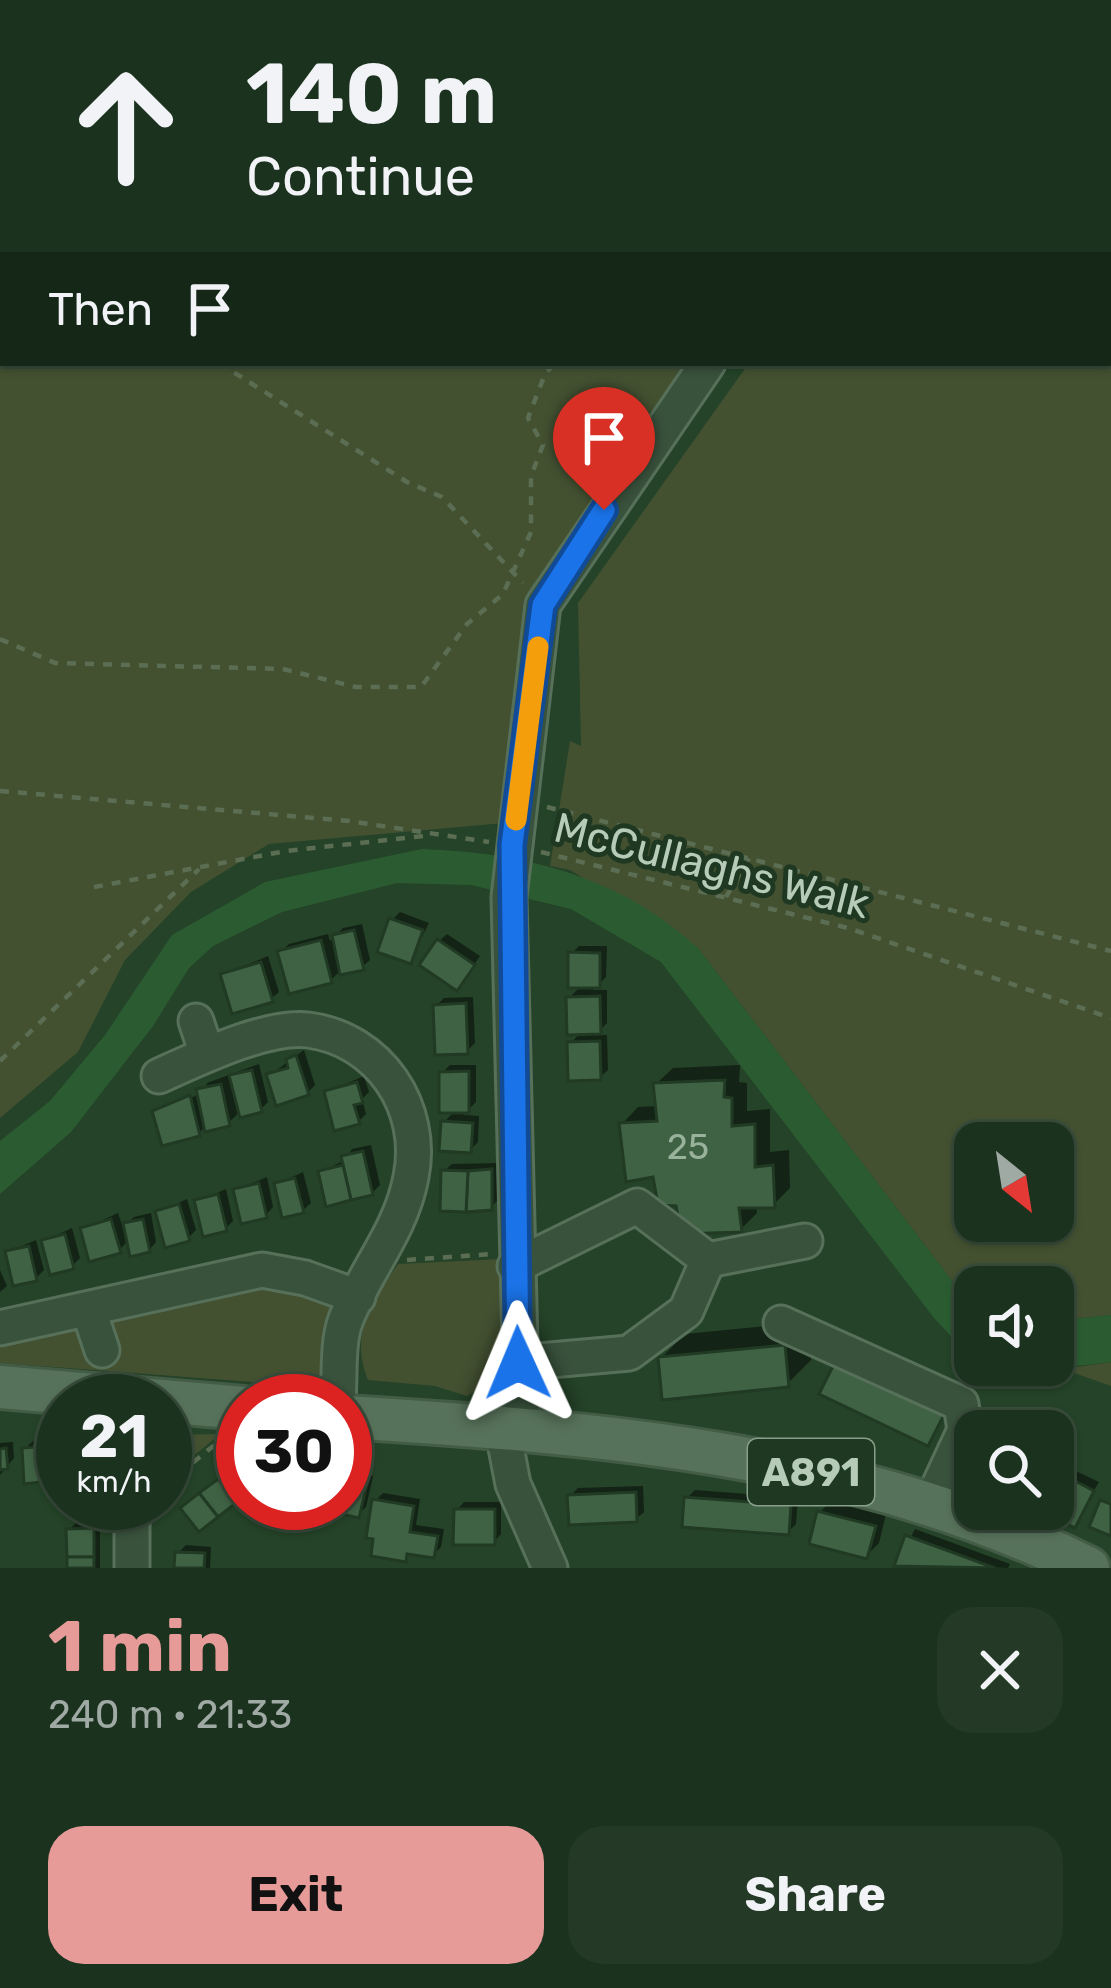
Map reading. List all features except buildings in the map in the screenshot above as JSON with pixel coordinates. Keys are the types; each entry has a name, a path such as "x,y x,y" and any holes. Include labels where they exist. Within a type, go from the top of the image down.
{"main road":[{"path":"0,1388 36,1391"},
{"name":"A891","path":"372,1419 512,1427 719,1450 932,1501 1063,1563"}],"street":[{"path":"550,1568 513,1484 518,1363 508,897 543,605 706,366"},
{"path":"196,1021 207,1054"},
{"path":"159,1076 207,1054 281,1032 308,1030 365,1050 393,1078 413,1143 412,1176 395,1231 344,1323 340,1374"},
{"path":"515,1259 637,1206 708,1260 805,1241"},
{"path":"518,1363 629,1354 686,1311 708,1260"},
{"path":"0,1328 262,1270 305,1278 358,1297"},
{"path":"89,1311 102,1350"},
{"path":"781,1323 961,1404 965,1430 932,1501"},
{"path":"132,1568 133,1530"}],"path":[{"path":"224,366 407,482 442,496 512,572"},
{"path":"0,639 55,663 283,669 356,687 421,687 467,624 503,594 531,532 531,476 543,445 528,418 544,374 552,366"},
{"name":"McCullaghs Walk","path":"0,791 237,809 430,835 726,897 848,928 1111,1018"},
{"path":"519,800 751,855 1111,951"},
{"path":"94,886 430,835"},
{"path":"726,897 751,855"},
{"path":"0,1061 200,867"},
{"path":"378,1262 515,1259"},
{"path":"192,1461 216,1439"}],"shaded area":[{"path":"0,366 690,366 526,606 504,823 269,844 191,892 125,960 78,1052 0,1118"},
{"path":"747,366 1111,366 1111,1315 1074,1319 1074,1266 954,1266 954,1283 698,948 570,870 550,866 570,741 581,746 578,603"},
{"path":"422,849 461,851 570,873 604,886 668,923 698,948 954,1283 954,1339 661,962 571,909 471,885 397,883 282,912 213,946 189,968 153,1026 71,1132 0,1194 0,1141 50,1101 105,1035 172,935 265,882"},
{"path":"502,1259 503,1375 467,1396 435,1386 372,1380 363,1363 362,1333 372,1305 398,1264"},
{"path":"260,1283 334,1297 321,1374 216,1374 216,1379 0,1363 0,1340 110,1323 113,1317"},
{"path":"1111,1315 1111,1362 1074,1366 1074,1319"},
{"path":"1111,1362 1111,1386 1074,1373 1074,1367"},
{"path":"216,1434 216,1438 192,1457 192,1435"}],"slow traffic":[{"path":"516,820 538,647"}],"route":[{"path":"518,1363 508,897 512,845 543,605 604,510"}]}
